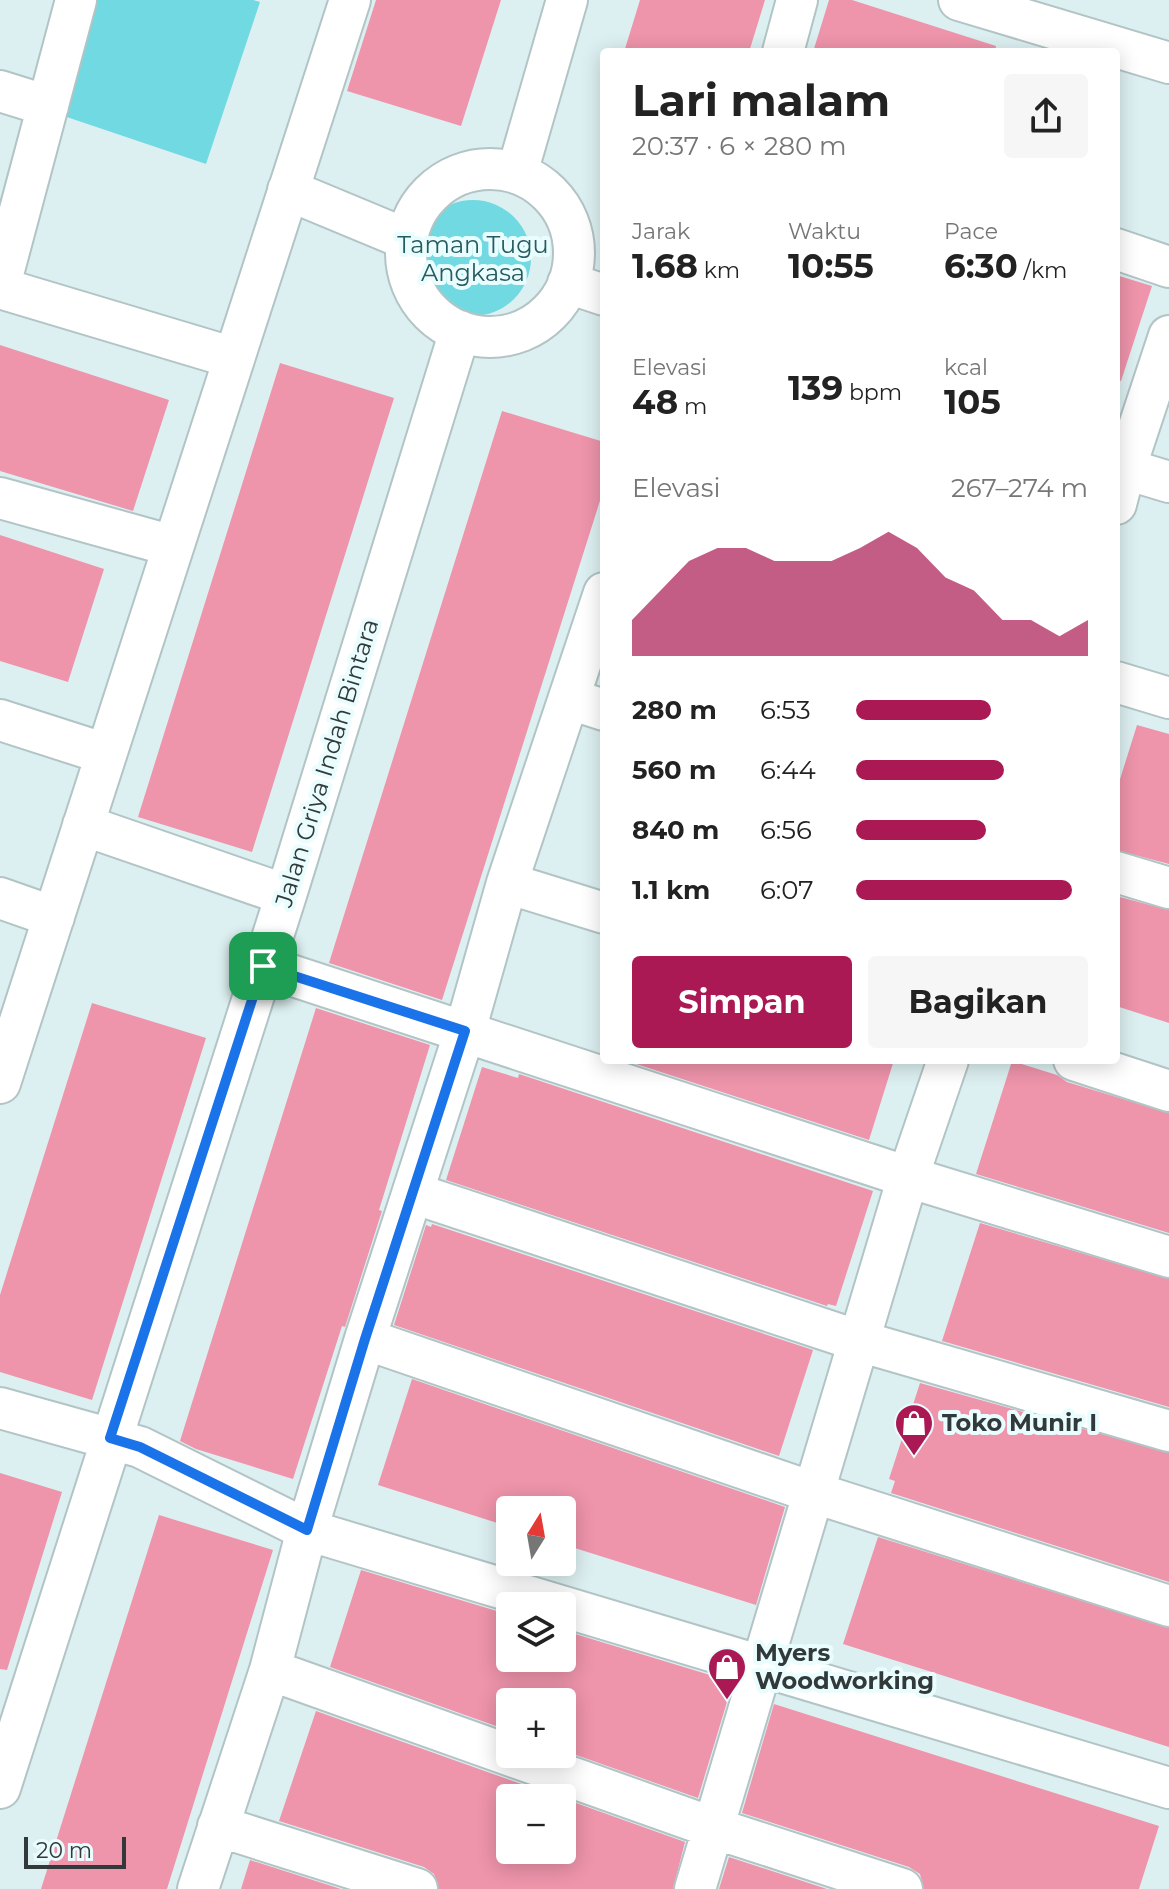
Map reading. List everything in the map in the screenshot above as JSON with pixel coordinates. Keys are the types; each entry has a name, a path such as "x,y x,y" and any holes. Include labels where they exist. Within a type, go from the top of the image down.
{"street":[{"path":"76,0 0,287 234,358"},
{"path":"0,1083 350,0"},
{"path":"517,173 567,0"},
{"path":"784,48 797,0"},
{"path":"959,0 1119,48"},
{"path":"1120,48 1169,63"},
{"path":"0,91 48,106"},
{"path":"488,169 517,173 541,186 560,205 571,230 574,257 586,289 555,306 536,323 512,334 486,336 460,331 435,317 416,294 406,268 406,239 416,211 434,188 460,174 488,169"},
{"path":"288,190 406,239"},
{"path":"1120,250 1169,267"},
{"name":"Jalan Griya Indah Bintara","path":"0,1788 286,895 460,331"},
{"path":"1120,476 1169,336"},
{"path":"1120,479 1169,482"},
{"path":"0,498 173,546"},
{"path":"198,1889 270,1670 307,1530 465,1031 507,883 587,704 600,619"},
{"path":"1120,683 1169,698"},
{"path":"0,720 106,754"},
{"path":"83,825 286,895"},
{"path":"1120,873 1169,888"},
{"path":"507,883 600,912"},
{"path":"0,898 54,917"},
{"path":"263,966 908,1177 1169,1257"},
{"path":"695,1889 908,1177 947,1064"},
{"path":"1086,1064 1169,1091"},
{"path":"413,1193 859,1341 1169,1431"},
{"path":"365,1339 815,1493 1169,1606"},
{"path":"0,1408 140,1447 307,1530 1169,1788"},
{"path":"270,1670 714,1828 902,1889"},
{"path":"218,1826 417,1889"}],"green space":[{"path":"87,0 260,2 206,164 49,111"},
{"name":"Taman Tugu Angkasa","path":"473,200 495,205 514,217 526,236 531,258 526,280 514,299 495,311 473,316 451,311 432,299 420,280 415,258 420,236 432,217 451,205"}],"building":[{"path":"376,0 501,0 461,126 347,91"},
{"path":"640,0 765,0 750,48 625,48"},
{"path":"829,0 852,0 996,46 996,48 814,48"},
{"path":"1120,276 1152,286 1120,381"},
{"path":"0,345 169,400 133,511 0,471"},
{"path":"280,363 394,398 252,852 138,817"},
{"path":"502,411 600,441 600,501 442,1000 329,963"},
{"path":"0,535 104,569 68,682 0,661"},
{"path":"1137,725 1169,734 1169,864 1120,851 1120,779"},
{"path":"1120,897 1169,910 1169,1023 1120,1007"},
{"path":"92,1003 206,1038 92,1400 0,1372 0,1295"},
{"path":"316,1008 430,1045 379,1210 382,1211 293,1479 196,1449 180,1441"},
{"path":"636,1064 893,1064 869,1140"},
{"path":"1011,1064 1022,1064 1057,1075 1067,1082 1169,1113 1169,1233 976,1174"},
{"path":"482,1067 518,1078 519,1074 873,1191 836,1306 827,1306 446,1180"},
{"path":"980,1223 1169,1279 1169,1407 942,1341"},
{"path":"432,1224 813,1350 779,1456 394,1325 426,1225 431,1227"},
{"path":"412,1379 785,1507 756,1605 576,1548 576,1496 496,1496 496,1523 378,1485"},
{"path":"920,1383 1169,1453 1169,1582 891,1493 895,1481 889,1479"},
{"path":"0,1473 62,1492 7,1670 0,1669"},
{"path":"159,1515 273,1550 167,1889 41,1889"},
{"path":"878,1537 1169,1628 1169,1747 843,1644"},
{"path":"361,1570 496,1611 496,1672 576,1672 576,1634 733,1682 698,1798 576,1755 576,1688 496,1688 496,1726 330,1667"},
{"path":"774,1704 1159,1826 1139,1889 924,1889 920,1874 909,1867 742,1813"},
{"path":"316,1711 522,1784 496,1784 496,1864 576,1864 576,1803 685,1842 673,1889 439,1889 434,1874 424,1867 279,1821"},
{"path":"729,1857 827,1889 719,1889"},
{"path":"250,1860 341,1889 241,1889"}],"place":[{"name":"Toko Munir I","path":"914,1457"},
{"name":"Myers Woodworking","path":"727,1701"}],"route":[{"path":"263,966 465,1031 307,1530 140,1447 110,1438 263,966"}]}
